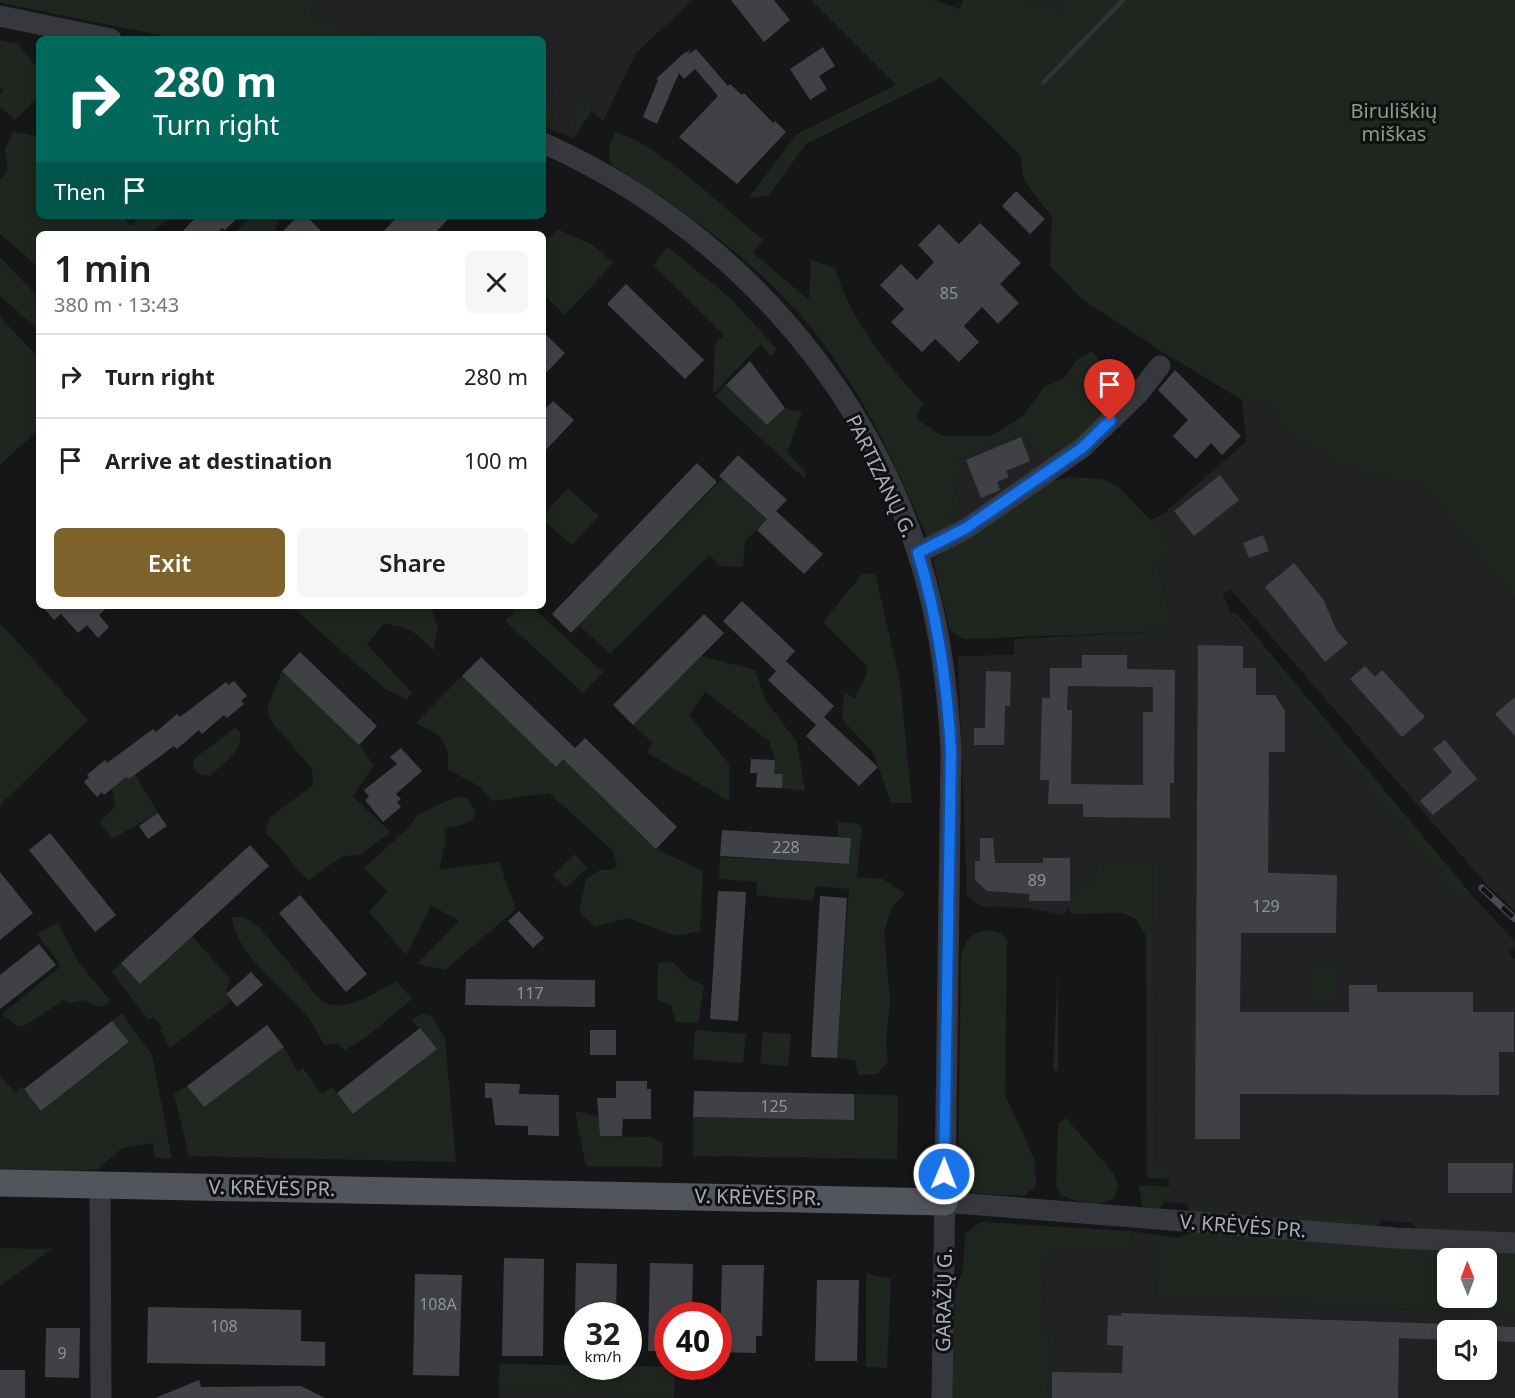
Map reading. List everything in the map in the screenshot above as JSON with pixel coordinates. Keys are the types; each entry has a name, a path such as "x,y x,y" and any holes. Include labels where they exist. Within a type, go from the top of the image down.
{"main road":[{"name":"V. KRĖVĖS PR.","path":"0,1183 945,1202"}],"street":[{"path":"0,16 97,36"},
{"name":"PARTIZANŲ G.","path":"546,144 598,170 675,219 752,284 799,334 868,441 901,508 918,553 941,649 948,699 951,751 945,1202"},
{"path":"918,553 966,528 1082,448 1138,394 1160,366"},
{"path":"100,1185 101,1398"},
{"name":"V. KRĖVĖS PR.","path":"945,1202 1373,1236 1515,1243"},
{"name":"GARAŽŲ G.","path":"942,1398 945,1202"}],"shaded area":[{"path":"314,0 693,0 636,53 603,121 578,100 566,135 546,128 557,108 546,105 546,96 553,92 546,90 546,36 376,36 309,15"},
{"path":"1024,0 1061,0 1066,13"},
{"path":"1242,400 1273,404 1345,468 1422,485 1515,600 1515,911 1487,885 1230,589 1223,594 1230,611 1356,775 1459,902 1471,894 1515,942 1515,946 1509,952 1515,960 1515,1235 1414,1226 1413,1223 1166,1202 1169,1196 1169,1165 1154,1165 1159,864 1098,862 1091,885 1070,891 1070,903 1064,915 1028,908 980,906 967,896 958,656 1014,655 1014,639 1170,631 1170,614 1157,562 1175,546 1150,520 1163,514 1246,442"},
{"path":"1024,433 1045,468 954,528 948,515 962,507 952,480 957,460"},
{"path":"1130,1231 1149,1234 1147,1243 1159,1250 1157,1298 1515,1314 1515,1398 1047,1398 1049,1330 1040,1330 1046,1259 1051,1254 1132,1253"},
{"path":"500,1364 564,1365 564,1380 642,1380 642,1366 654,1367 654,1380 675,1380 674,1398 499,1398"}],"green space":[{"path":"0,0 314,0 309,15 376,36 164,36 1,3"},
{"name":"Biruliškių miškas","path":"811,0 933,0 960,9 963,0 1024,0 1065,12 1061,0 1515,0 1515,600 1422,486 1345,468 1277,426 1272,404 1242,400 1164,353 1082,299 1050,266 1052,217 1024,181 1020,155 941,77 806,144 768,196 749,198 797,134 896,85"},
{"path":"0,40 18,44 36,67 36,99 15,120 0,107 0,95 4,90 0,87"},
{"path":"546,90 553,92 552,97 546,96"},
{"path":"577,100 591,104 591,113 573,138 566,135"},
{"path":"546,105 557,108 546,128"},
{"path":"615,132 633,139 672,164 764,240 753,253 809,300 811,260 835,268 850,306 871,340 923,403 916,416 942,436 991,436 1023,416 1044,387 1063,379 1079,358 1092,351 1126,392 1083,438 1045,468 1024,433 957,460 962,475 952,480 962,507 948,515 954,528 937,539 926,536 903,482 862,402 812,329 768,281 719,239 666,200 612,165 609,152"},
{"path":"12,133 36,136 36,219 124,219 131,226 138,219 167,219 155,231 36,231 36,265 0,234 0,179 8,171 5,149"},
{"path":"249,219 277,219 278,221 276,231 235,231"},
{"path":"557,229 593,245 613,263 565,315 546,297 546,242"},
{"path":"668,247 730,298 777,349 771,356 761,344 713,394 715,344 724,335 653,265"},
{"path":"0,257 36,295 36,327 0,296"},
{"path":"0,317 36,355 36,432 0,465"},
{"path":"726,385 767,425 785,408 802,412 787,452 807,474 804,478 715,396"},
{"path":"1069,477 1101,479 1118,486 1175,546 1157,562 1170,614 1171,631 964,639 950,630 933,559 1045,483"},
{"path":"722,479 767,519 745,541 743,567 721,566 709,555 610,654 579,625"},
{"path":"568,488 599,516 572,545 546,523 546,513"},
{"path":"875,573 900,681 912,803 891,803 874,754 842,719 844,692 855,698 868,667 823,622 862,574"},
{"path":"294,609 432,609 438,629 433,651 412,632 399,626 384,624 367,644 412,693 407,699 386,690"},
{"path":"516,609 534,609 603,672 583,693 505,621"},
{"path":"1230,611 1239,616 1471,894 1459,902 1356,775"},
{"path":"0,623 88,720 0,805"},
{"path":"701,656 755,670 766,701 797,742 805,791 782,788 783,775 774,774 775,760 769,741 705,692 689,715 729,764 729,801 646,752 653,743 633,725"},
{"path":"282,671 359,745 374,765 353,796 390,832 360,855 342,856 309,880 266,835 269,818 313,785 312,769 268,717 268,707"},
{"path":"462,676 556,766 563,759 656,849 703,871 700,931 677,936 627,918 595,927 579,912 586,879 600,870 611,870 617,865 613,851 549,793 492,801 479,786 447,769 447,752 442,740 416,723"},
{"path":"235,728 240,732 240,739 231,757 210,776 198,774 193,766 195,758"},
{"path":"135,774 158,813 112,839 100,822 116,806 112,788 126,777 129,779"},
{"path":"456,797 467,798 476,811 468,823 444,830 446,840 439,870 499,862 516,909 445,970 417,964 459,921 431,905 406,955 369,912 387,891 364,868 407,829 417,815"},
{"path":"838,822 858,823 862,828 857,877 883,879 905,893 891,909 884,933 890,999 886,1042 888,1062 877,1074 858,1075 855,1061 837,1058 849,889 816,886 813,901 756,895 757,882 719,879 720,857 849,864 851,838 838,837"},
{"path":"575,854 587,868 565,888 553,875"},
{"path":"1098,862 1159,863 1154,1164 1169,1165 1170,1179 1147,1178 1146,936 1136,919 1123,913 1072,914 1068,909 1070,891 1091,885"},
{"path":"232,917 244,917 259,927 322,1002 332,1005 351,1003 370,996 396,981 412,999 365,1038 345,1050 338,1044 324,1045 310,1020 252,959 242,945 235,931"},
{"path":"58,923 79,963 110,1000 103,1006 95,1006 84,1000 71,1003 64,1000 26,1025 17,1026 2,1014 61,966 37,933"},
{"path":"991,930 1000,933 1007,940 1005,1094 1035,1161 1036,1186 1024,1196 974,1193 958,1177 961,956 965,945 974,934"},
{"path":"192,936 230,979 226,994 231,1001 170,1048 160,1030 162,1028 154,1017 148,1019 112,972 121,963 140,983"},
{"path":"673,962 687,977 704,986 698,1023 676,1022 671,1006 657,999 658,963"},
{"path":"1309,965 1340,965 1340,1000 1309,1000"},
{"path":"1058,968 1058,1070 1055,1072 1053,1067"},
{"path":"122,1013 152,1055 172,1159 155,1158 153,1143 122,1148 98,1169 60,1172 0,1170 0,1076 15,1092 22,1086 41,1111 129,1043 112,1021"},
{"path":"421,1014 431,1016 445,1038 456,1162 189,1156 174,1094 187,1086 204,1107 284,1047 298,1072 303,1068 322,1094 332,1087 354,1114 436,1049 412,1020"},
{"path":"695,1030 746,1034 743,1063 693,1059"},
{"path":"763,1032 791,1034 788,1066 760,1064"},
{"path":"854,1094 898,1095 897,1159 693,1156 693,1117 853,1120"},
{"path":"575,1112 600,1118 601,1136 649,1137 663,1142 662,1167 586,1166"},
{"path":"1066,1118 1114,1174 1118,1185 1114,1199 1100,1203 1087,1203 1060,1194 1056,1183 1058,1124"},
{"path":"1189,1168 1405,1186 1406,1188 1191,1170"},
{"path":"1139,1185 1169,1187 1169,1196 1159,1210 1142,1207"},
{"path":"1187,1204 1383,1220 1375,1227 1190,1212"},
{"path":"980,1222 1130,1231 1135,1251 1132,1254 1051,1254 1046,1259 1040,1329 1049,1330 1047,1398 952,1398 955,1291 963,1270 965,1234"},
{"path":"1413,1223 1490,1227 1479,1233 1418,1230"},
{"path":"1193,1232 1464,1248 1437,1248 1437,1308 1497,1308 1497,1250 1515,1251 1515,1314 1157,1298 1159,1250 1147,1243 1149,1234 1176,1238"},
{"path":"0,1248 52,1249 0,1286"},
{"path":"866,1273 891,1279 887,1368 866,1367"},
{"path":"500,1364 564,1365 564,1380 642,1380 642,1366 654,1367 654,1380 675,1380 674,1398 499,1387"}],"building":[{"path":"731,0 774,0 790,20 764,42"},
{"path":"823,47 835,66 819,76 827,89 810,100 790,69"},
{"path":"696,49 728,86 730,84 742,95 744,93 773,123 775,121 786,132 737,184 679,137 718,96 695,69 684,79 679,73 657,124 643,117 658,80 656,79 683,54 691,50 688,55"},
{"path":"1016,191 1045,219 1030,234 1002,206"},
{"path":"194,219 236,219 225,230 222,228 219,231 183,231"},
{"path":"295,219 309,219 321,231 283,231"},
{"path":"395,219 448,219 437,231 384,231"},
{"path":"980,223 1021,263 1000,284 1019,303 998,324 982,307 964,326 979,342 959,362 935,339 922,352 891,322 904,309 880,285 901,264 917,280 934,262 918,245 939,224 959,244"},
{"path":"626,284 704,360 685,379 607,304"},
{"path":"546,335 565,353 546,373"},
{"path":"750,361 785,408 767,425 726,385"},
{"path":"1175,370 1241,436 1222,455 1211,443 1196,459 1173,436 1188,420 1158,390"},
{"path":"553,401 574,420 546,450 546,408"},
{"path":"1021,437 1030,461 1006,471 1009,477 997,482 1000,490 981,498 966,460"},
{"path":"738,455 787,500 776,511 823,554 804,574 757,530 767,519 719,476"},
{"path":"697,463 717,482 571,633 552,614"},
{"path":"1220,475 1239,500 1194,536 1174,511"},
{"path":"1263,535 1269,551 1249,558 1243,543"},
{"path":"1294,563 1323,599 1337,631 1348,643 1325,662 1265,587"},
{"path":"742,601 795,651 786,661 834,706 824,717 878,767 859,786 806,736 816,725 768,680 776,671 723,621"},
{"path":"45,609 106,609 99,615 109,627 98,638 87,625 78,633 61,614 54,620"},
{"path":"704,614 724,633 633,725 613,705"},
{"path":"1198,645 1243,646 1243,668 1256,668 1256,695 1275,695 1285,711 1285,752 1269,752 1268,873 1337,875 1336,933 1241,933 1240,1012 1349,1012 1349,985 1377,985 1377,992 1473,992 1473,1012 1514,1012 1514,1052 1499,1052 1499,1095 1240,1094 1240,1139 1195,1139"},
{"path":"300,652 377,726 359,745 282,671"},
{"path":"1082,655 1127,655 1127,669 1175,670 1174,783 1170,783 1170,818 1083,817 1083,804 1048,804 1049,780 1040,780 1042,698 1050,698 1050,668 1082,668","holes":["1068,686 1153,687 1153,712 1143,712 1143,785 1071,784 1072,710 1067,710"]},
{"path":"481,657 575,748 585,738 677,827 656,849 563,759 556,767 462,676"},
{"path":"1365,666 1375,677 1382,670 1425,717 1402,737 1350,679"},
{"path":"986,671 1011,672 1010,706 1005,706 1004,745 974,745 974,728 985,728"},
{"path":"234,681 247,696 241,701 244,704 227,718 224,715 202,734 199,730 177,749 174,746 129,779 126,777 104,795 102,792 97,797 84,782 89,777 87,775 105,760 107,763 153,729 156,732 177,714 180,717 226,682 228,685"},
{"path":"1515,697 1515,736 1495,714"},
{"path":"1445,740 1477,779 1433,815 1420,801 1452,772 1433,749"},
{"path":"401,748 422,771 396,794 401,799 397,802 401,807 383,822 365,800 369,797 364,790 397,764 390,757"},
{"path":"751,759 775,760 774,774 783,774 782,788 756,787 757,773 750,773"},
{"path":"158,813 167,826 148,839 139,826"},
{"path":"722,830 851,838 849,864 720,856"},
{"path":"50,833 116,915 95,932 29,850"},
{"path":"980,838 993,838 995,863 1043,863 1043,858 1070,858 1070,901 1029,901 1029,894 987,891 975,880 975,861 980,861"},
{"path":"250,845 269,866 140,984 121,963"},
{"path":"0,872 33,913 0,940"},
{"path":"718,891 746,892 738,1021 710,1019"},
{"path":"300,895 367,974 346,992 279,913"},
{"path":"820,896 847,898 837,1058 811,1057"},
{"path":"519,911 544,938 533,948 508,921"},
{"path":"39,944 56,965 0,1009 0,975"},
{"path":"251,972 263,985 237,1007 226,994"},
{"path":"466,979 595,980 595,1007 465,1005"},
{"path":"112,1021 129,1042 41,1111 24,1089"},
{"path":"267,1025 284,1047 204,1107 187,1086"},
{"path":"420,1028 437,1049 353,1114 337,1093"},
{"path":"590,1030 616,1030 616,1055 590,1055"},
{"path":"616,1081 647,1081 647,1089 651,1089 651,1119 623,1119 622,1136 600,1136 597,1098 616,1098"},
{"path":"485,1083 520,1084 519,1094 559,1095 559,1136 528,1135 528,1126 495,1125 492,1098 485,1098"},
{"path":"694,1091 854,1094 854,1120 693,1117"},
{"path":"1448,1163 1513,1163 1512,1193 1448,1193"},
{"path":"504,1258 544,1259 543,1356 502,1356"},
{"path":"576,1263 617,1264 616,1302 575,1302"},
{"path":"650,1263 693,1264 692,1302 654,1302 654,1351 648,1351"},
{"path":"722,1265 764,1265 762,1336 756,1336 756,1353 732,1352 732,1302 721,1302"},
{"path":"415,1274 462,1275 459,1376 413,1375"},
{"path":"817,1280 859,1280 857,1361 815,1361"},
{"path":"148,1307 301,1310 301,1341 325,1342 325,1366 147,1363"},
{"path":"1121,1313 1437,1324 1437,1340 1399,1338 1398,1398 1052,1398 1052,1372 1122,1373 1123,1346 1107,1345 1108,1315 1121,1316"},
{"path":"1497,1326 1515,1327 1515,1342 1497,1341"},
{"path":"46,1328 80,1328 79,1378 45,1377"},
{"path":"0,1370 25,1370 25,1398 0,1398"},
{"path":"199,1380 201,1387 301,1386 325,1398 155,1398"}],"waterway":[{"path":"1043,83 1123,0"}],"railway":[{"path":"1482,888 1515,919"}],"route":[{"path":"944,1174 951,751 948,699 941,649 918,553 966,528 1082,448 1110,421"}]}
